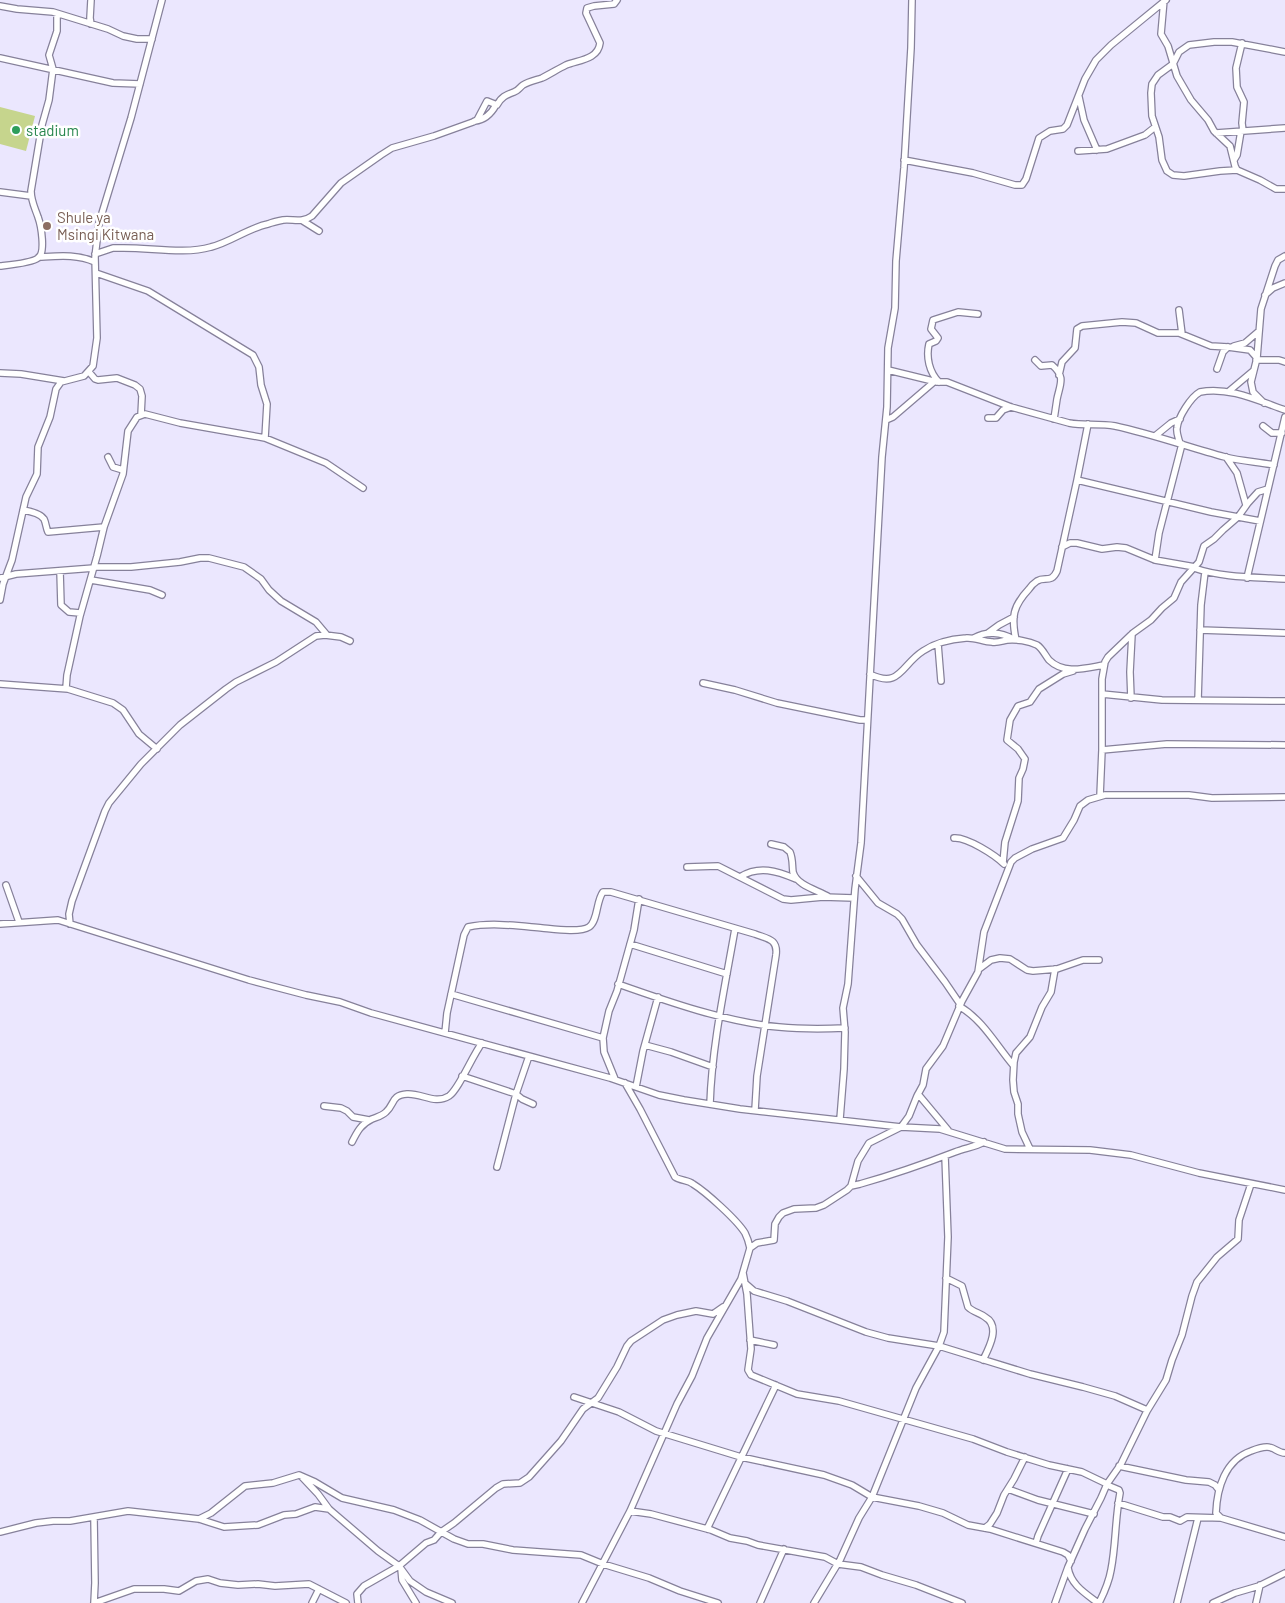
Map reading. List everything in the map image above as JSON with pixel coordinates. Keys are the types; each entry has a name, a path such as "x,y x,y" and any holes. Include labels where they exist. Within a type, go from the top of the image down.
{"street":[{"path":"91,0 91,24"},
{"path":"0,600 3,578 12,560 26,497 37,474 38,447 50,417 56,389 64,381 84,376 89,372 94,360 97,338 95,254 99,224 140,84 162,0"},
{"path":"303,221 312,216 342,182 392,148 434,136 489,116 505,95 566,65 584,60 592,55 599,48 600,43 586,14 587,8 614,4 617,0"},
{"path":"840,1119 844,1069 845,1028 843,1008 848,984 856,876 861,844 866,720 882,457 886,420 888,348 895,308 896,261 911,48 912,0"},
{"path":"904,160 1022,185 1026,179 1039,138 1050,131 1065,127 1091,67 1102,53 1164,0"},
{"path":"1164,0 1161,34 1168,46 1173,64 1183,86 1216,133 1230,146 1237,170"},
{"path":"0,6 44,10 108,29 123,36 152,39"},
{"path":"40,257 42,252 41,228 31,196 42,124 49,100 53,69 49,55 56,31 56,14"},
{"path":"138,39 149,50"},
{"path":"1285,52 1242,44 1214,42 1189,45 1179,52 1173,64 1158,75 1152,84 1152,116 1159,137 1164,167 1167,172 1173,175 1184,176 1237,170 1276,189 1285,189"},
{"path":"1234,160 1237,155 1242,131 1244,102 1237,87 1236,68 1242,44"},
{"path":"0,58 113,83 140,84"},
{"path":"1079,95 1084,120 1097,150"},
{"path":"475,121 486,101 496,105"},
{"path":"1078,151 1106,149 1144,135 1155,128"},
{"path":"1216,133 1285,128"},
{"path":"0,192 31,196"},
{"path":"95,254 113,248 203,249 224,242 250,229 281,220 303,221 319,231"},
{"path":"0,266 40,257 54,256 83,257 95,262"},
{"path":"1264,403 1253,392 1251,386 1257,359 1261,310 1271,275 1278,260 1285,256"},
{"path":"96,273 148,291 253,355 258,362 261,384 267,404 264,438"},
{"path":"1265,294 1285,283"},
{"path":"1179,310 1182,334"},
{"path":"937,382 928,358 928,344 936,341 938,338 931,329 933,320 958,312 978,314"},
{"path":"1059,375 1062,362 1075,348 1077,329 1082,326 1136,323 1158,333 1182,334 1211,346 1250,350 1257,359 1285,362"},
{"path":"1217,369 1223,352 1228,347 1245,343 1259,331"},
{"path":"1035,360 1041,366 1052,365 1059,375 1062,385 1054,419"},
{"path":"888,370 937,382 947,382 1011,407 1077,425 1114,426 1226,457 1274,465"},
{"path":"1228,392 1254,370"},
{"path":"66,688 80,613 91,580 104,527 123,470 128,431 134,420 141,414 142,396 140,389 117,378 94,379 89,372"},
{"path":"0,373 64,381"},
{"path":"886,420 893,417 937,382"},
{"path":"1155,560 1159,533 1181,444 1176,430 1187,406 1200,392 1220,390 1285,410"},
{"path":"988,418 996,418 1003,410 1011,407"},
{"path":"141,414 180,424 264,438 326,463 363,488"},
{"path":"1247,578 1283,435 1285,417"},
{"path":"1155,436 1180,419"},
{"path":"1015,640 1014,617 1016,605 1020,598 1039,580 1047,580 1054,577 1088,424"},
{"path":"1263,426 1272,433 1283,435"},
{"path":"108,457 113,467 123,470"},
{"path":"1226,457 1237,473 1246,505"},
{"path":"1077,480 1260,521"},
{"path":"1100,796 1102,679 1104,665 1108,657 1132,634 1152,620 1174,598 1181,582 1199,562 1204,546 1238,517 1258,492 1268,489"},
{"path":"23,510 42,516 48,532 104,527"},
{"path":"1062,547 1070,543 1077,543 1102,549 1126,548 1155,560 1206,572 1247,578 1285,580"},
{"path":"3,578 16,574 180,562 209,558 244,567 261,579 269,590 281,600 316,622 327,635"},
{"path":"60,571 61,605 69,612 80,613"},
{"path":"1198,700 1200,630 1206,572"},
{"path":"91,580 150,590 162,595"},
{"path":"974,638 988,633 1014,617"},
{"path":"1200,630 1285,632"},
{"path":"988,633 1002,634 1015,640 1036,645 1055,664 1075,670"},
{"path":"1131,698 1132,634"},
{"path":"70,924 69,914 72,900 105,812 109,803 141,764 180,725 236,682 276,662 316,636 341,637 350,641"},
{"path":"870,674 882,680 890,680 923,651 938,644 965,638 994,642 1015,640"},
{"path":"938,644 941,681"},
{"path":"750,1248 757,1243 774,1240 775,1224 783,1213 824,1205 847,1190 851,1186 858,1160 869,1144 901,1127 909,1116 923,1084 926,1069 947,1039 960,1005 979,969 984,932 1005,865 1005,842 1018,801 1019,778 1024,759 1018,749 1007,740 1010,720 1018,706 1030,702 1039,689 1063,674 1104,665"},
{"path":"703,683 777,702 866,720"},
{"path":"0,684 66,688 113,703 123,710 139,734 157,749"},
{"path":"1102,694 1162,700 1285,700"},
{"path":"1102,750 1167,744 1285,745"},
{"path":"1005,865 1015,858 1063,838 1080,806 1088,800 1100,796 1285,797"},
{"path":"954,838 970,841 995,856 1005,865"},
{"path":"772,844 784,847 790,852 796,879"},
{"path":"687,867 718,866 783,899 854,898"},
{"path":"740,877 749,871 762,869 784,873 830,898"},
{"path":"856,876 878,903 902,919 917,946 946,982 960,1005 977,1019 1013,1065"},
{"path":"6,884 19,922"},
{"path":"445,1033 451,994 464,935 468,928 478,925 492,925 551,930 581,930 591,925 595,919 600,895 603,892 611,892 774,941 777,947 757,1076 755,1110"},
{"path":"615,1079 604,1052 603,1038 609,1011 630,944 639,900"},
{"path":"0,924 53,919 133,942 249,980 340,1002 371,1013 615,1079 659,1095 755,1110 901,1127 948,1130 1005,1149 1090,1150 1131,1155 1199,1173 1285,1190"},
{"path":"710,1104 720,1016 735,929"},
{"path":"630,944 727,974"},
{"path":"979,969 991,960 1005,958 1018,963 1029,971 1055,969 1083,960 1099,960"},
{"path":"1030,1149 1022,1132 1018,1114 1013,1065 1016,1053 1030,1038 1051,992 1055,969"},
{"path":"618,984 658,998 744,1022 779,1027 845,1028"},
{"path":"451,994 603,1038"},
{"path":"636,1087 658,998"},
{"path":"352,1142 358,1130 369,1120 387,1112 395,1097 399,1095 416,1094 431,1099 450,1096 475,1051 482,1043"},
{"path":"645,1045 713,1067"},
{"path":"497,1167 516,1094 529,1056"},
{"path":"462,1076 516,1094 534,1104"},
{"path":"582,1603 630,1511 677,1404 692,1376 707,1338 741,1279 750,1248 745,1233 728,1214 701,1189 690,1182 675,1177 625,1083"},
{"path":"918,1094 948,1130"},
{"path":"324,1106 341,1108 352,1117 369,1120"},
{"path":"851,1186 868,1182 984,1142"},
{"path":"814,1603 838,1564 859,1518 872,1496 903,1420 924,1373 939,1346 945,1326 944,1303 948,1237 945,1156"},
{"path":"1055,1603 1085,1529 1147,1410 1166,1380 1182,1335 1197,1282 1217,1257 1238,1239 1239,1220 1251,1184"},
{"path":"743,1272 746,1284 751,1354 748,1370 750,1373 797,1394 839,1401 973,1439 1006,1452 1049,1465 1082,1472 1120,1492 1111,1571 1099,1603 1072,1582 1068,1567"},
{"path":"946,1278 962,1286 969,1309 988,1319 993,1326 992,1339 983,1360"},
{"path":"746,1284 754,1291 787,1301 866,1332 888,1338 939,1346 1030,1374 1116,1396 1147,1410"},
{"path":"358,1603 357,1594 364,1586 400,1568 426,1543 434,1540 441,1532 501,1485 520,1483 529,1477 561,1441 584,1409 598,1398 627,1346 646,1330 663,1320 688,1312 696,1311 713,1314 727,1303"},
{"path":"750,1340 774,1345"},
{"path":"707,1529 776,1385"},
{"path":"574,1397 619,1412 656,1431 741,1457 824,1475 852,1485 872,1496 944,1513 968,1525 985,1528 1065,1552 1076,1551"},
{"path":"1221,1518 1216,1513 1219,1490 1223,1477 1240,1456 1265,1447 1274,1448 1281,1453 1285,1452"},
{"path":"985,1528 997,1514 1004,1496 1025,1457"},
{"path":"1119,1466 1186,1480 1209,1482 1219,1490"},
{"path":"1036,1543 1068,1469"},
{"path":"300,1476 318,1494 329,1509 400,1568 410,1580 422,1590 452,1603"},
{"path":"199,1520 218,1508 245,1486 273,1483 300,1476 345,1499 394,1510 420,1520 454,1539 468,1544 483,1544 513,1550 582,1555 718,1603"},
{"path":"1008,1489 1052,1504 1094,1514"},
{"path":"1118,1503 1163,1517 1170,1517 1180,1522 1186,1517 1221,1518 1285,1538"},
{"path":"0,1532 36,1523 94,1518 128,1511 199,1520 220,1526 251,1526 284,1515 296,1514 314,1507 329,1509"},
{"path":"630,1511 651,1514 707,1529 732,1539 825,1557 838,1564 861,1567 916,1585 954,1602 962,1603"},
{"path":"94,1518 94,1603 134,1589 180,1591 186,1586 202,1579 238,1585 258,1584 275,1586 306,1584 346,1603"},
{"path":"1177,1603 1198,1518"},
{"path":"760,1603 784,1549"},
{"path":"1065,1552 1071,1560"},
{"path":"400,1568 402,1580 416,1603"},
{"path":"1213,1603 1235,1593 1260,1586 1285,1573"},
{"path":"1256,1603 1260,1586"},
{"path":"312,1603 319,1589"}],"green space":[{"name":"stadium","path":"0,107 35,116 26,151 0,144"}],"place":[{"name":"stadium","path":"16,130"},
{"name":"Shule ya Msingi Kitwana","path":"47,226"}]}
